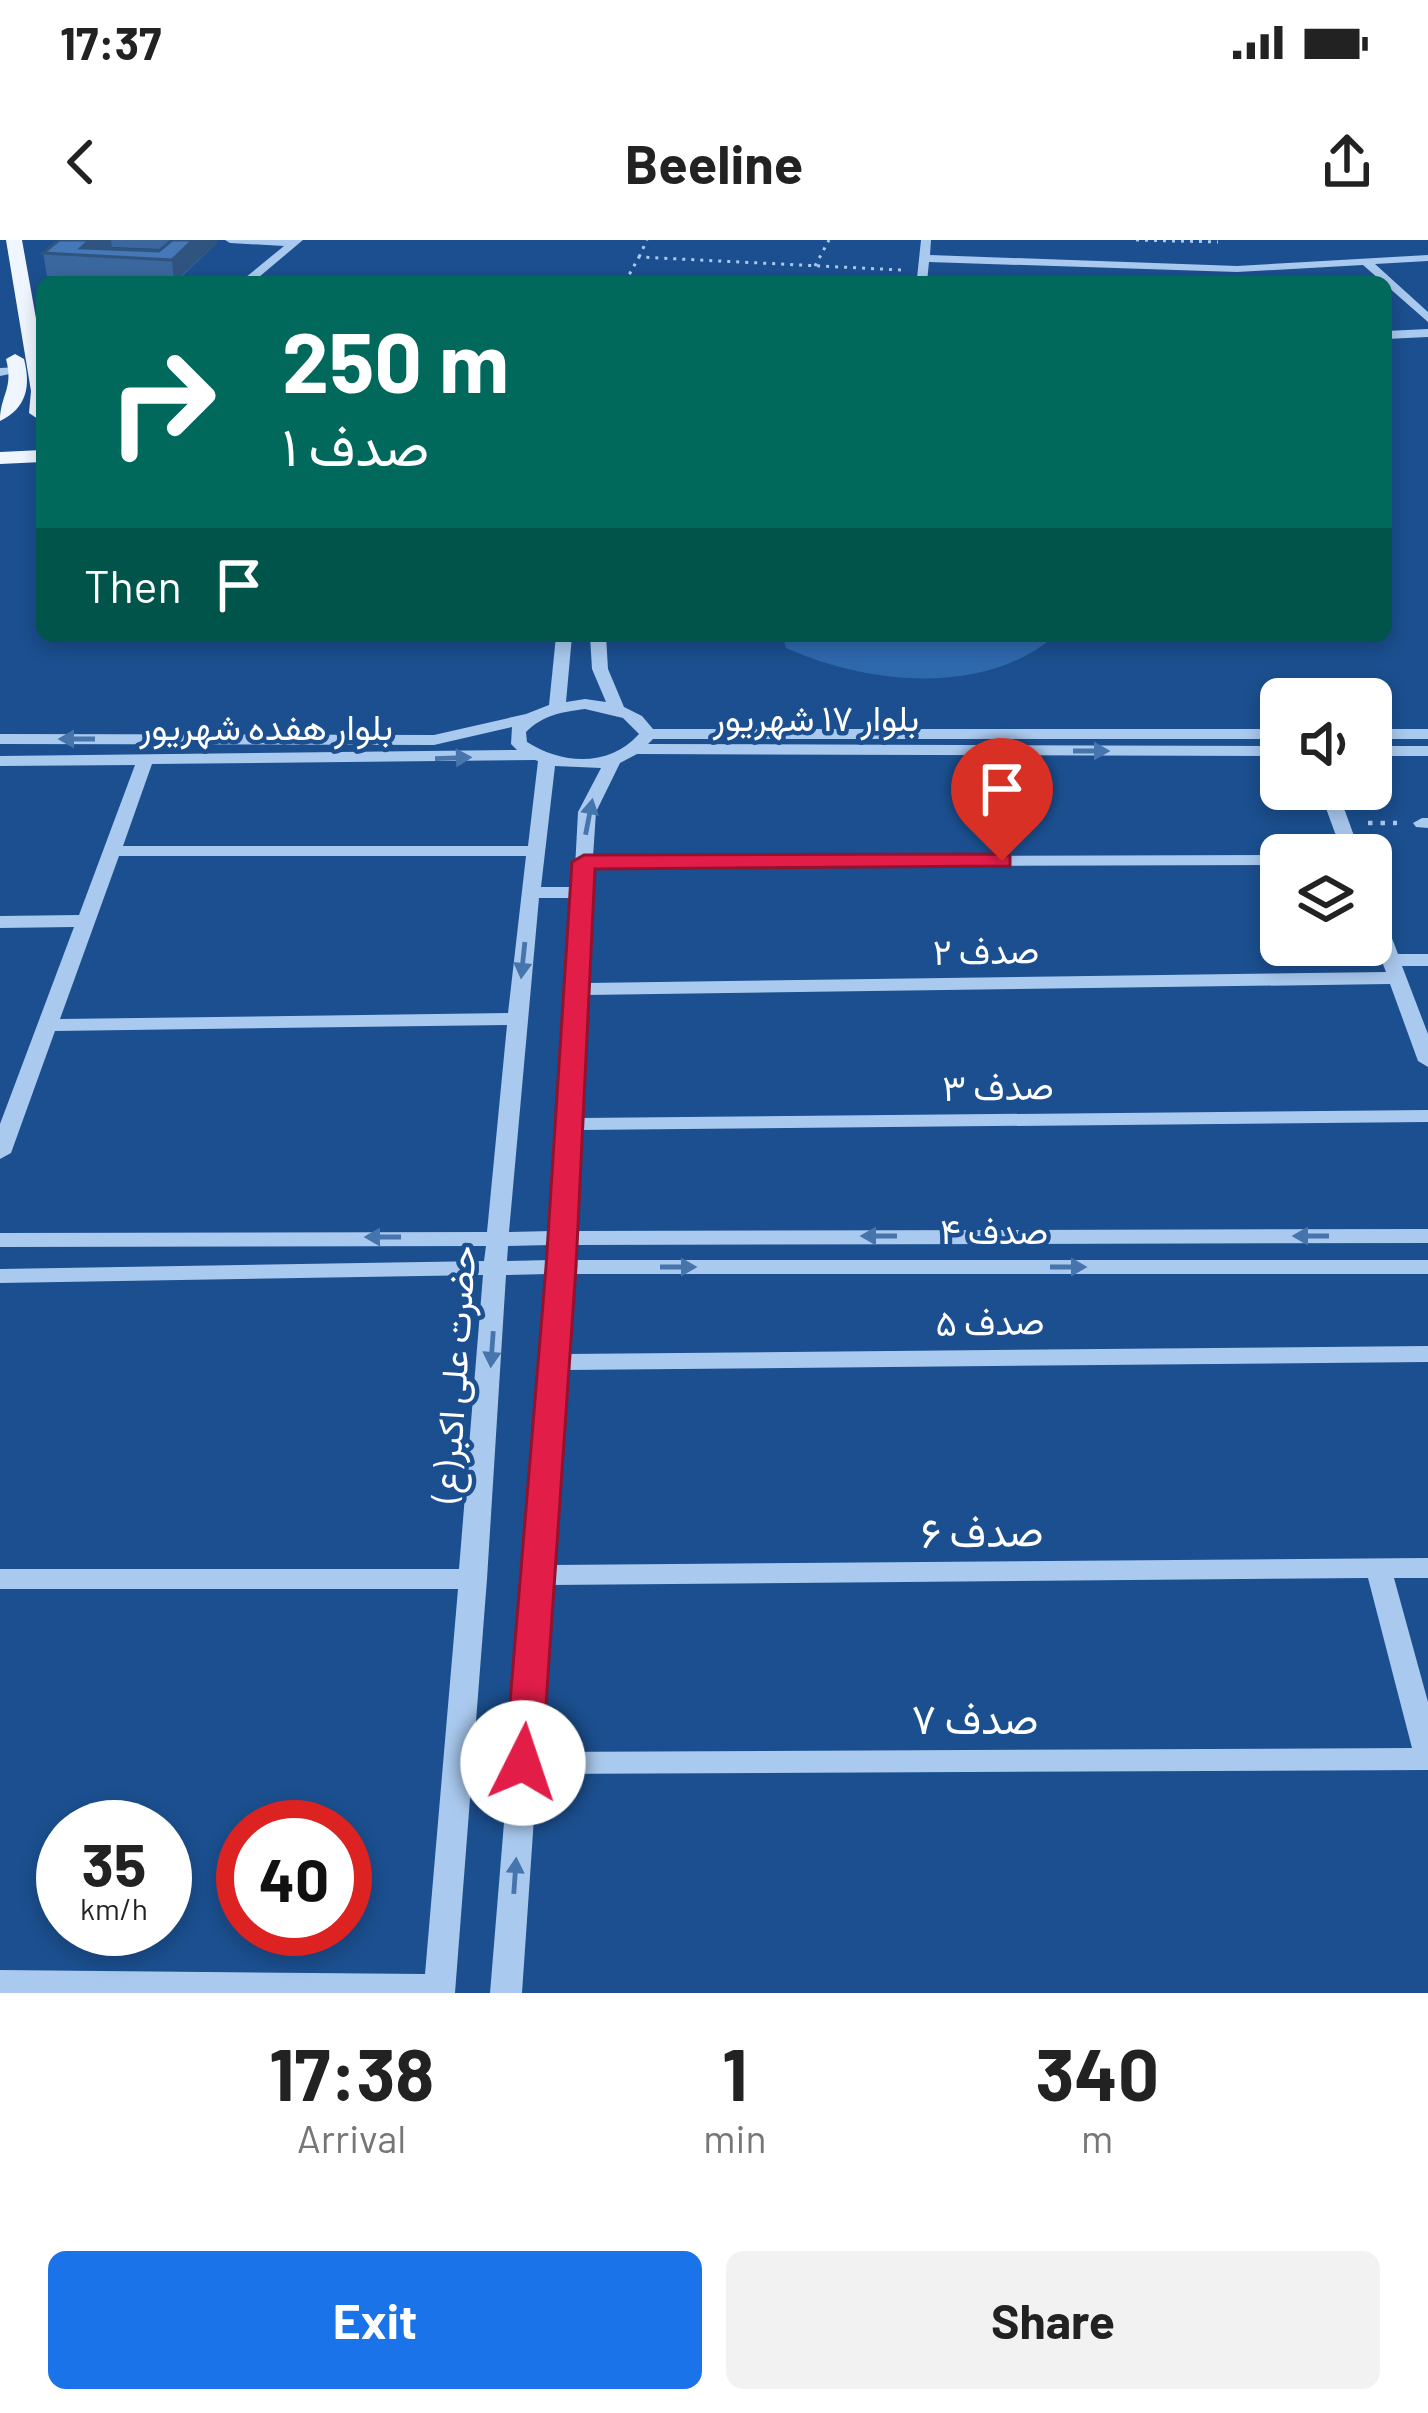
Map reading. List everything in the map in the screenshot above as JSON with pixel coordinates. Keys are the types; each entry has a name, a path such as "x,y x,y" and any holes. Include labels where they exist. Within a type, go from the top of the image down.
{"main road":[{"path":"14,240 36,383"},
{"path":"0,264 9,371 19,397 0,416"},
{"path":"0,416 36,410"},
{"path":"0,458 36,456"}],"street":[{"path":"230,240 296,241"},
{"path":"926,240 921,275 1237,269 1428,258"},
{"path":"253,276 296,241"},
{"path":"1367,263 1381,276"},
{"path":"1237,269 1242,276"},
{"path":"1392,286 1428,318"},
{"path":"1412,304 1428,304"},
{"path":"1392,335 1428,333"},
{"path":"506,1993 561,1267 587,812 613,760 643,741 640,719 616,708 557,708 563,642"},
{"path":"598,642 600,669 616,708"},
{"name":"بلوار هفده شهریور","path":"0,739 434,740 557,708"},
{"name":"حضرت علی اکبر(ع)","path":"439,1991 534,851 540,758 520,744 518,731 528,719"},
{"name":"بلوار ۱۷ شهریور","path":"643,741 1260,734"},
{"path":"1392,734 1428,734"},
{"name":"بلوار ۱۷ شهریور","path":"643,741 1260,752"},
{"path":"1392,751 1428,751"},
{"name":"بلوار هفده شهریور","path":"0,760 540,758 580,765 613,760"},
{"path":"0,1154 7,1118 47,1025 145,761"},
{"path":"1335,810 1344,834"},
{"path":"112,850 534,851"},
{"path":"584,862 1260,860"},
{"path":"530,893 582,892"},
{"path":"0,922 86,921"},
{"name":"صدف ۲","path":"576,989 1394,969 1428,960"},
{"path":"1392,964 1428,1060"},
{"path":"47,1025 517,1019"},
{"name":"صدف ۳","path":"568,1124 1428,1116"},
{"name":"صدف ۴","path":"0,1240 1428,1236"},
{"name":"صدف ۴","path":"0,1276 561,1267 1428,1267"},
{"name":"صدف ۵","path":"553,1362 1428,1354"},
{"path":"1378,1568 1428,1756"},
{"name":"صدف ۶","path":"537,1575 1428,1568"},
{"path":"0,1579 475,1579"},
{"name":"صدف ۷","path":"523,1763 1428,1756"},
{"path":"0,1983 439,1991"}],"path":[{"path":"628,276 647,240"},
{"path":"815,266 829,240"},
{"path":"1136,240 1218,242"},
{"path":"639,257 921,275"},
{"path":"1340,823 1425,823"}],"shaded area":[{"path":"784,642 1046,642 993,669 923,679 852,670 786,648"}],"building":[{"path":"59,240 90,240 81,248 159,251 172,240 193,240 172,260 43,253"}],"route":[{"path":"523,1763 561,1267 584,862 1002,861"}]}
